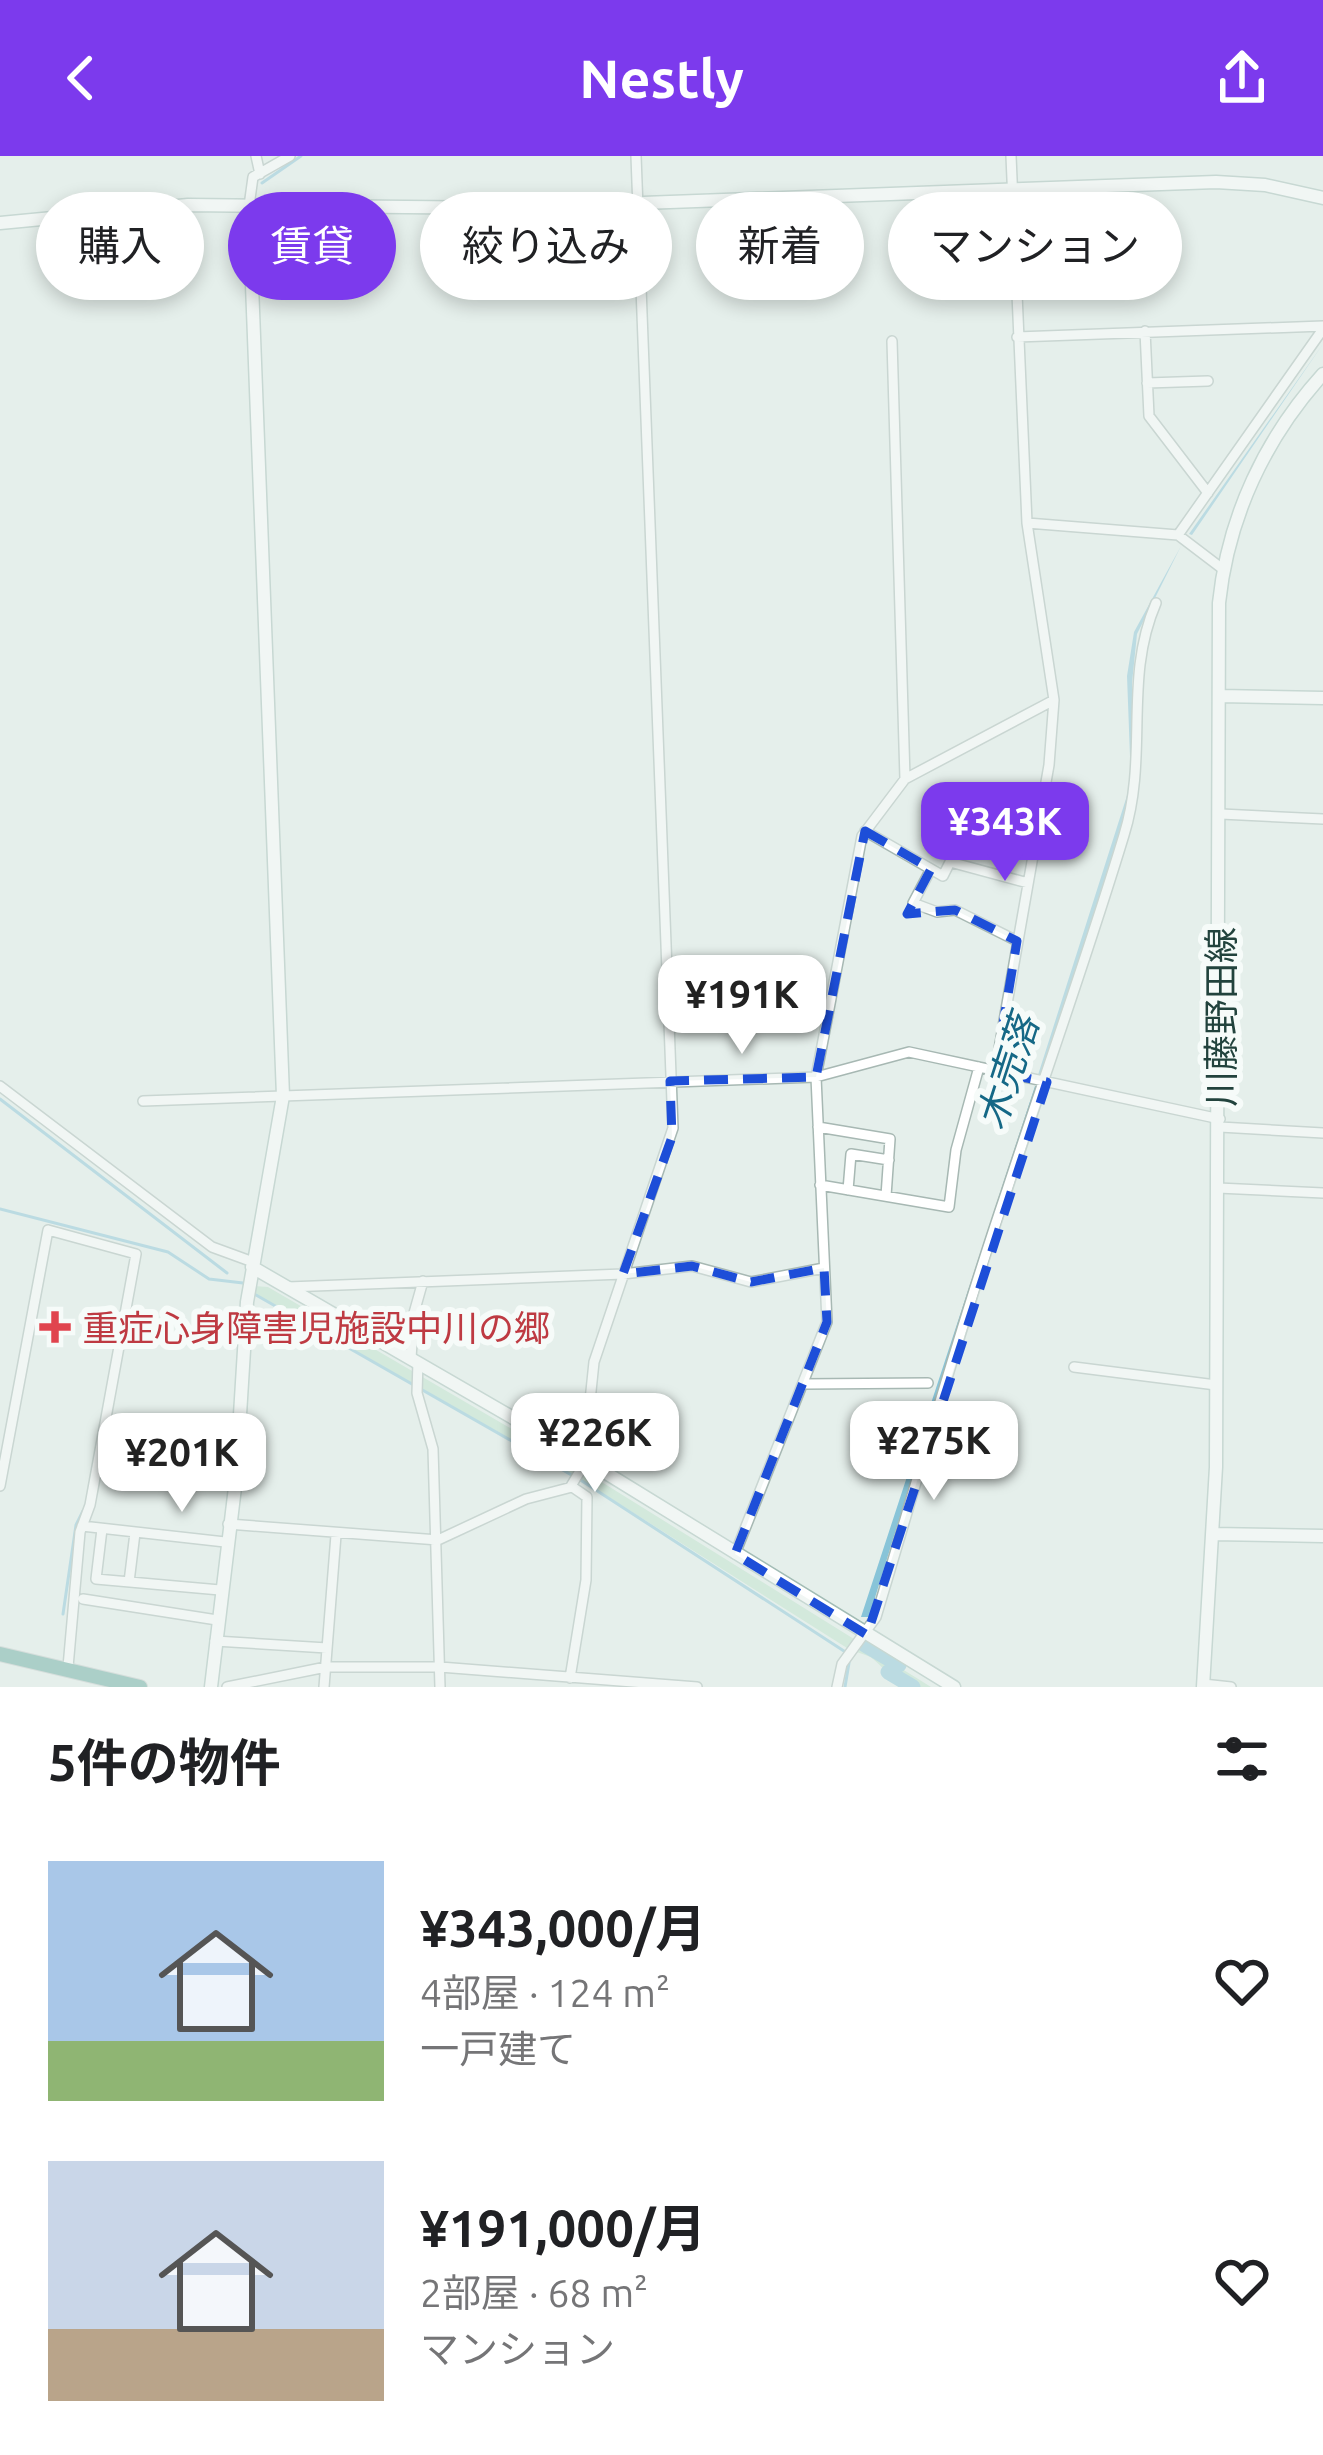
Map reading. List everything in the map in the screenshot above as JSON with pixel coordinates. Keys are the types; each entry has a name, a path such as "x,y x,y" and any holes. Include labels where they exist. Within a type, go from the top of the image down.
{"main road":[{"path":"672,201 1216,182 1265,185 1323,198"},
{"path":"0,223 160,206 228,206"},
{"path":"211,1687 248,1295 283,1096 253,300"},
{"name":"川藤野田線","path":"1203,1685 1213,1534 1220,1123 1218,620 1224,570 1262,458 1289,412 1323,374"},
{"path":"1220,696 1323,698"},
{"path":"252,1268 735,1554 858,1646 954,1687"},
{"path":"1213,1534 1323,1537"},
{"path":"0,1654 140,1687"}],"street":[{"path":"256,156 260,174"},
{"path":"249,192 249,183 290,156"},
{"path":"636,156 638,192"},
{"path":"995,1072 1049,765 1054,700 1027,523 1011,156"},
{"path":"228,1524 438,1540 526,1499 572,1486 582,1466 594,1362 672,1137 642,300"},
{"path":"1017,338 1323,327"},
{"path":"1178,536 1323,327"},
{"path":"1145,331 1149,416 1208,494"},
{"path":"892,341 905,779"},
{"path":"1148,383 1208,380"},
{"path":"1027,523 1178,536 1224,570"},
{"path":"837,1687 858,1646 1006,1191 1047,1082 1138,786 1138,658 1156,603"},
{"path":"735,1554 827,1322 817,1077 865,831 905,779 1054,700"},
{"path":"1221,814 1323,819"},
{"path":"865,831 943,875 950,862 1028,883"},
{"path":"931,869 913,903 937,912 956,910 1017,941"},
{"path":"143,1101 817,1077 909,1052 1220,1123 1323,1132"},
{"path":"820,1185 949,1207 956,1150 979,1067"},
{"path":"0,1086 212,1247 252,1268"},
{"path":"818,1127 890,1139 886,1196"},
{"path":"848,1190 851,1154 889,1160"},
{"path":"1218,1188 1323,1193"},
{"path":"0,1486 48,1230 136,1254 90,1505 82,1526 68,1667"},
{"path":"288,1287 692,1267 751,1282 824,1268"},
{"path":"423,1281 414,1312 417,1393 433,1449 440,1687"},
{"path":"1074,1367 1216,1385"},
{"path":"804,1384 928,1383"},
{"path":"570,1678 586,1580 586,1497 572,1486"},
{"path":"82,1526 225,1542"},
{"path":"102,1529 96,1579 220,1590"},
{"path":"135,1533 139,1604"},
{"path":"324,1687 336,1535"},
{"path":"83,1599 139,1604 155,1614 217,1620"},
{"path":"215,1641 327,1648"},
{"path":"227,1687 326,1667 440,1667 697,1687"},
{"path":"289,1687 290,1673"},
{"path":"1203,1685 1231,1687"}],"highlighted area":[{"path":"865,831 931,869 907,914 955,910 1017,941 995,1072 1047,1082 867,1635 735,1554 827,1322 824,1268 751,1282 692,1266 623,1274 672,1137 670,1081 816,1077"}],"green space":[{"path":"254,1286 268,1287 584,1471 931,1687 895,1682 871,1657 847,1648 580,1479 253,1293"}],"water":[{"path":"1323,344 1192,535 1189,534"},
{"path":"1181,546 1137,634 1132,683 1134,784 1044,1077 1038,1075 1131,783 1127,676 1134,632"},
{"path":"1035,1086 1041,1088 951,1352 869,1617 861,1617"}],"waterway":[{"path":"262,183 301,156"},
{"path":"0,1099 227,1273"},
{"path":"0,1209 168,1252 209,1279 243,1283"},
{"path":"256,1295 582,1481 847,1653"},
{"path":"63,1614 76,1525 83,1511"},
{"path":"865,1645 899,1665"},
{"path":"845,1687 849,1663"},
{"path":"888,1672 913,1687"}],"place":[{"name":"重症心身障害児施設中川の郷","path":"55,1327"}],"water label":[{"name":"木売落","path":"1007,1072"}]}
